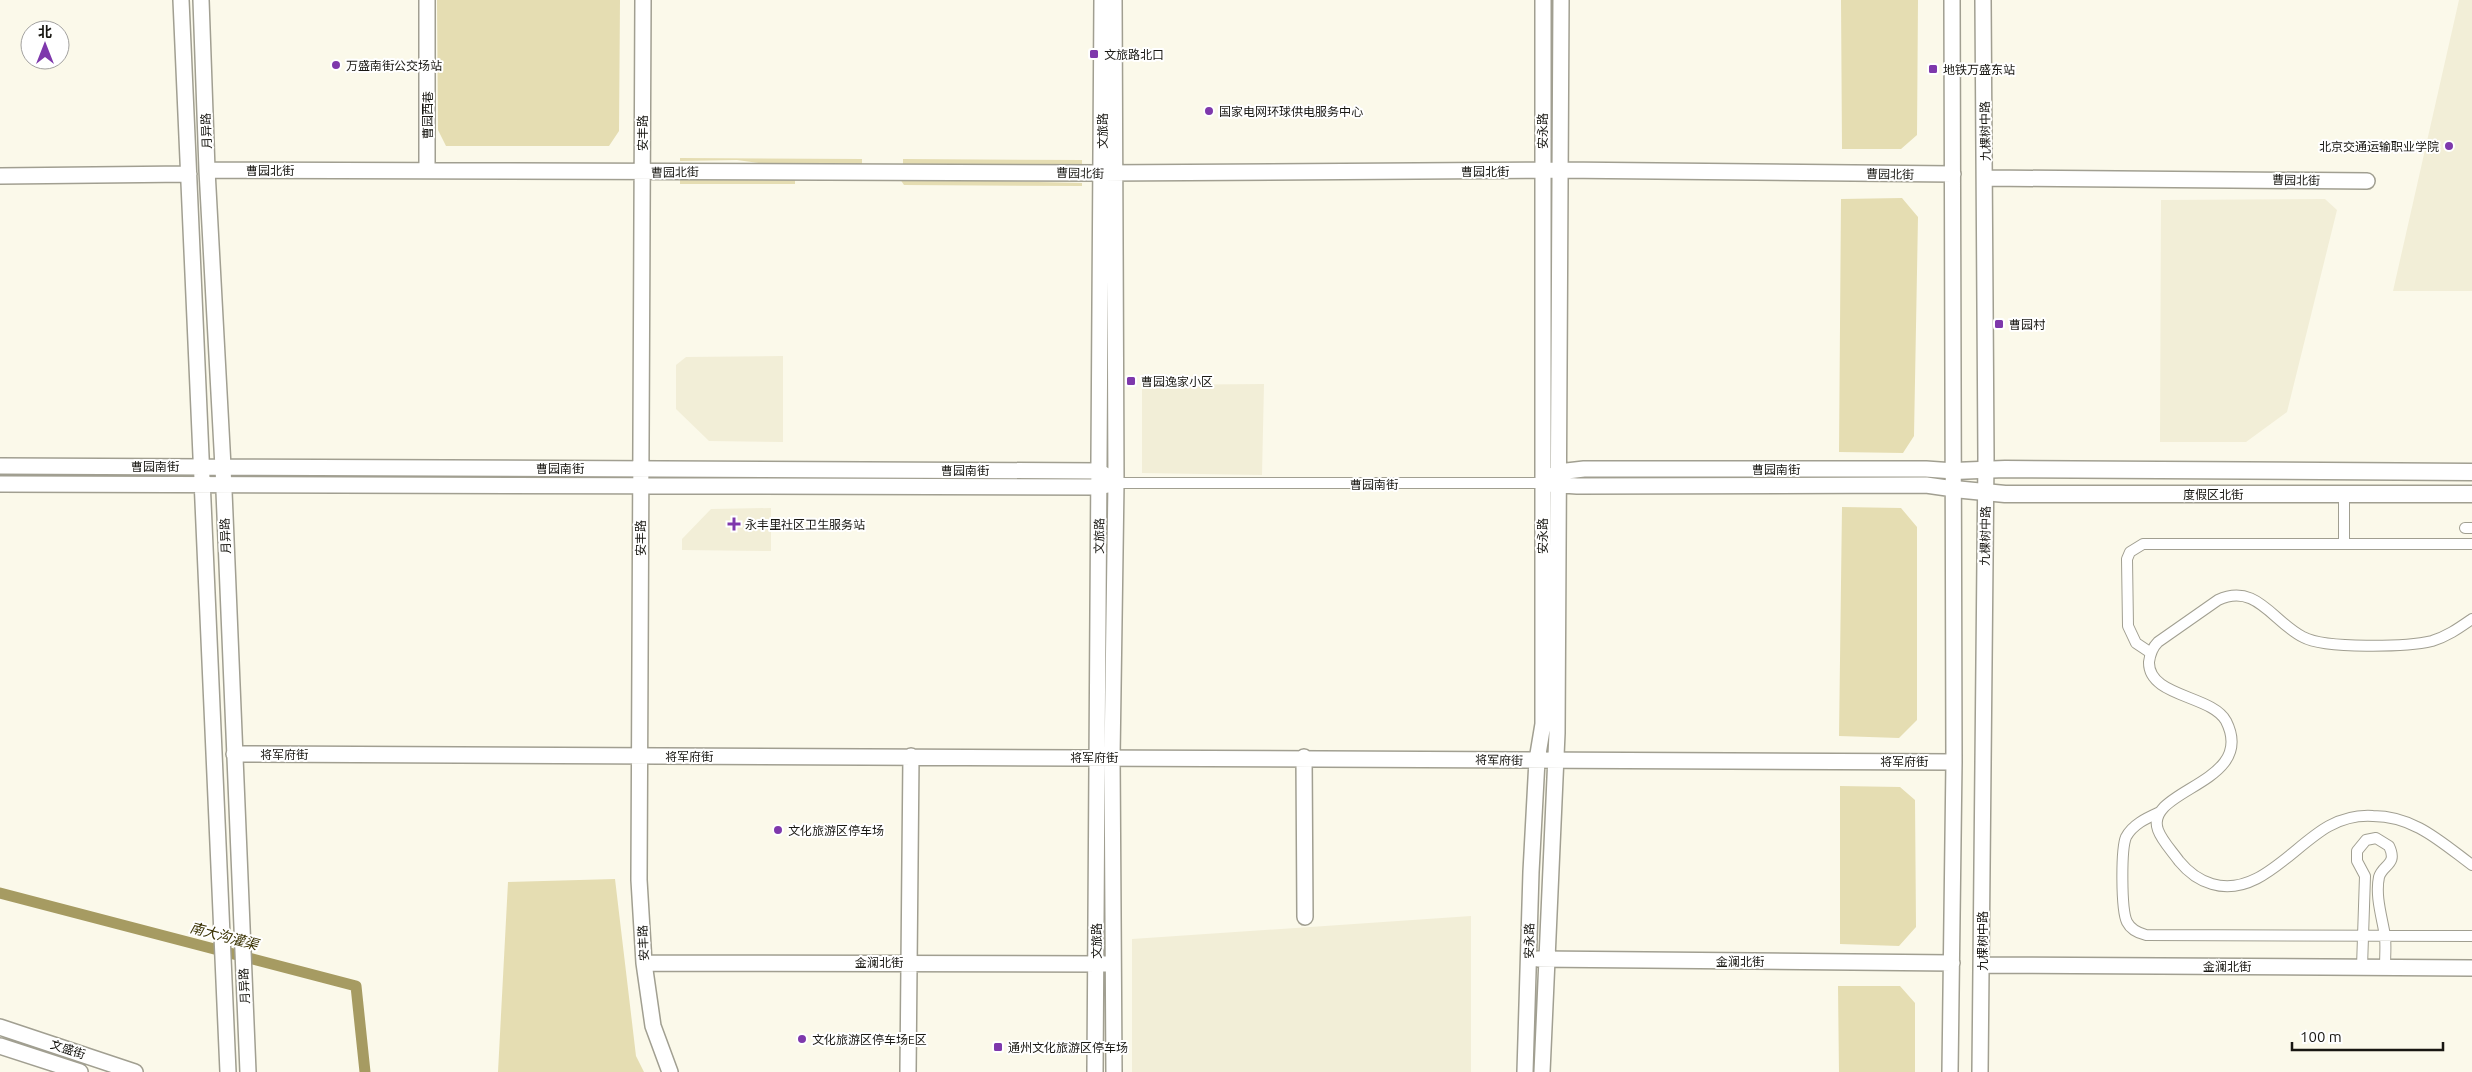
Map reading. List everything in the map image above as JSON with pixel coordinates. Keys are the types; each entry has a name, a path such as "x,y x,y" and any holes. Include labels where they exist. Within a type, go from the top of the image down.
{"main road":[{"name":"月异路","path":"181,0 228,1072"},
{"name":"月异路","path":"201,0 207,170 223,467 248,1072"},
{"name":"曹园西巷","path":"427,0 427,170"},
{"name":"安丰路","path":"643,0 639,880 644,963 653,1026 670,1072"},
{"name":"文旅路","path":"1095,1072 1095,786 1105,757 1116,483 1102,0"},
{"name":"文旅路","path":"1114,0 1099,471 1105,757 1114,964 1114,1072"},
{"name":"安永路","path":"1525,1072 1537,760 1543,724 1543,0"},
{"name":"安永路","path":"1542,1072 1554,760 1557,732 1560,0"},
{"path":"1950,1072 1954,762 1952,0"},
{"name":"九棵树中路","path":"1980,1072 1985,493 1983,0"},
{"name":"曹园北街","path":"207,170 1108,173 1559,170 1953,174"},
{"path":"0,176 189,174"},
{"name":"曹园北街","path":"1985,178 2367,181"},
{"name":"曹园南街","path":"0,466 1099,471"},
{"name":"曹园南街","path":"1542,483 1584,469 1926,469 1954,471"},
{"path":"1099,471 1116,483"},
{"name":"度假区北街","path":"1954,471 2472,472"},
{"name":"曹园南街","path":"1558,479 1926,485 1954,489"},
{"name":"曹园南街","path":"0,484 202,483 1099,487 1116,483"},
{"name":"度假区北街","path":"1954,489 1985,493 2472,494"},
{"name":"将军府街","path":"234,754 1304,757 1954,762"},
{"path":"908,1072 911,756"},
{"path":"1304,757 1305,917"},
{"name":"金澜北街","path":"1528,959 1952,963"},
{"name":"金澜北街","path":"644,963 908,962 1114,964"},
{"name":"金澜北街","path":"1982,965 2472,968"},
{"name":"文盛街","path":"0,1027 135,1072"},
{"name":"文盛街","path":"0,1046 80,1072"}],"street":[{"name":"曹园南街","path":"1116,483 1542,483"},
{"path":"2344,494 2344,544"},
{"path":"2151,653 2136,643 2128,626 2127,559 2136,547 2143,544 2472,544"},
{"path":"2472,618 2447,636 2414,644 2331,644 2302,637 2255,599 2243,595 2228,595 2158,642 2151,653 2149,666 2156,682 2210,708 2225,719 2229,731 2230,746 2227,758 2220,770 2168,802 2160,812 2156,822 2158,830 2185,869 2195,877 2220,887 2232,887 2256,879 2330,825 2358,816 2387,816 2415,825 2430,832 2472,865"},
{"path":"2160,812 2134,826 2124,844 2124,908 2127,921 2138,933 2146,935 2472,936"},
{"path":"2362,967 2361,936 2365,915 2365,876 2357,861 2357,851 2366,840 2376,838 2388,846 2392,855 2389,865 2379,876 2379,915 2385,936 2385,967"}],"shaded area":[{"path":"437,0 620,0 619,131 609,146 446,146 438,130"},
{"path":"1841,0 1918,0 1917,135 1901,149 1842,149"},
{"name":"北京交通运输职业学院","path":"2459,0 2472,0 2472,291 2393,291"},
{"path":"680,158 862,159 862,165 774,165 737,160 680,161"},
{"path":"903,159 1082,160 1082,165 903,165"},
{"path":"680,179 795,179 795,184 680,184"},
{"path":"900,179 1082,183 1082,186 904,185"},
{"path":"1902,198 1918,217 1914,436 1903,453 1839,452 1841,199"},
{"path":"2325,199 2337,210 2287,412 2246,442 2160,442 2161,200"},
{"path":"783,356 783,442 709,441 676,409 676,365 686,357"},
{"path":"1264,384 1262,475 1142,473 1142,385"},
{"path":"1842,507 1901,508 1917,527 1917,720 1899,738 1839,736"},
{"name":"永丰里社区卫生服务站","path":"771,508 771,551 682,550 682,539 711,509"},
{"path":"1840,786 1900,787 1915,800 1916,927 1899,946 1840,944"},
{"path":"615,879 636,1056 644,1072 498,1072 508,882"},
{"path":"1471,916 1471,1072 1132,1072 1132,939"},
{"path":"1838,986 1900,986 1915,1003 1915,1072 1839,1072"}],"waterway":[{"name":"南大沟灌渠","path":"0,893 356,986 365,1072"}],"place":[{"name":"文旅路北口","path":"1094,54"},
{"name":"万盛南街公交场站","path":"336,65"},
{"name":"地铁万盛东站","path":"1933,69"},
{"name":"国家电网环球供电服务中心","path":"1209,111"},
{"name":"北京交通运输职业学院","path":"2449,146"},
{"name":"曹园村","path":"1999,324"},
{"name":"曹园逸家小区","path":"1131,381"},
{"name":"永丰里社区卫生服务站","path":"734,524"},
{"name":"文化旅游区停车场","path":"778,830"},
{"name":"文化旅游区停车场E区","path":"802,1039"},
{"name":"通州文化旅游区停车场","path":"998,1047"}]}
